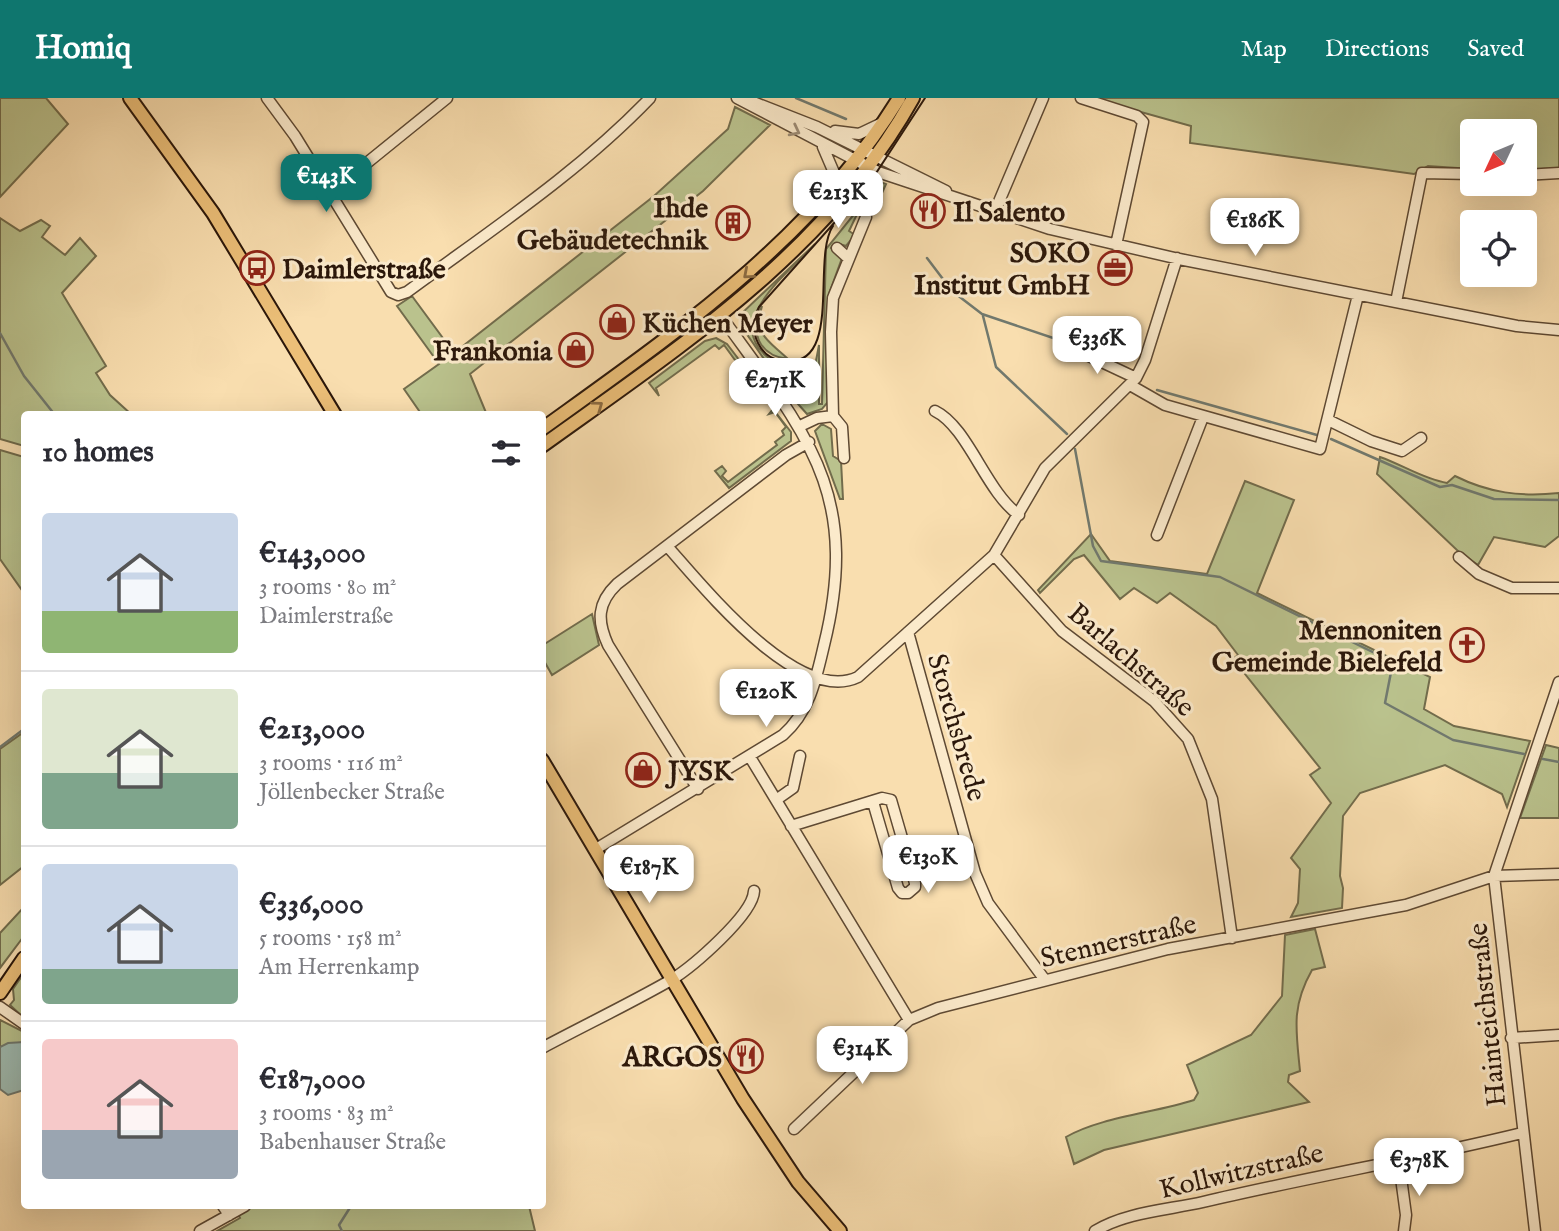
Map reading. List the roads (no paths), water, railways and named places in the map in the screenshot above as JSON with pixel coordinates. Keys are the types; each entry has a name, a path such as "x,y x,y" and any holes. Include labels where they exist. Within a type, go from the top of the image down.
{"main road":[{"path":"130,98 220,224 333,411"},
{"path":"546,426 712,304 783,242 859,157 899,98"},
{"path":"546,443 720,316 797,250 872,162 913,98"},
{"path":"712,304 720,316"},
{"path":"546,767 674,978 743,1099 799,1182 840,1231"},
{"path":"0,993 21,962"}],"street":[{"path":"267,98 331,192 391,292 401,295 575,168 650,98"},
{"path":"331,192 447,98"},
{"path":"737,98 821,144 872,162 919,188 950,194 995,211 1116,246 1517,326 1559,330"},
{"path":"742,98 817,127 857,134 870,131 888,116"},
{"path":"995,211 1043,98"},
{"path":"1080,98 1137,116 1143,122 1116,246"},
{"path":"817,127 859,157"},
{"path":"821,144 828,153 835,175 830,191"},
{"path":"1396,302 1422,173 1460,174"},
{"path":"1537,174 1559,173"},
{"path":"844,458 842,427 833,416 832,305 848,258 866,218"},
{"path":"837,248 848,258"},
{"path":"667,546 757,640 789,667 837,681 851,680 994,555 1054,458 1133,381 1145,360 1177,258"},
{"path":"1070,347 1133,381 1155,401 1320,449 1358,295"},
{"path":"596,849 783,736 799,719 816,676 831,613 836,552 828,491 800,426 720,316"},
{"path":"935,411 949,422 1006,503 1019,515"},
{"path":"800,426 817,418 833,416"},
{"path":"1157,535 1203,417"},
{"path":"1328,420 1371,441 1402,451 1421,438"},
{"path":"698,789 608,645 600,622 600,609 609,592 786,455 809,442"},
{"name":"Barlachstraße","path":"994,555 1062,632 1154,701 1188,739 1212,799 1232,937"},
{"path":"1459,557 1479,574 1512,588 1559,588"},
{"name":"Storchsbrede","path":"908,632 975,873 988,903 1045,980"},
{"name":"Hainteichstraße","path":"1535,1231 1494,876 1559,682"},
{"path":"776,800 793,788 800,756"},
{"path":"750,757 909,1020"},
{"path":"791,826 873,802 887,798 893,804 915,883 915,887 908,893 902,893 898,888 873,802"},
{"path":"1494,876 1559,874"},
{"name":"Stennerstraße","path":"794,1129 909,1020 938,1008 1161,951 1406,905 1494,876"},
{"path":"546,1046 674,978 730,928 753,899 754,891"},
{"path":"0,1007 21,1022"},
{"path":"1511,1038 1559,1035"},
{"name":"Kollwitzstraße","path":"1095,1231 1128,1218 1294,1180 1399,1163 1522,1133"},
{"path":"1399,1163 1406,1214 1404,1231"},
{"path":"200,1231 226,1210"}],"water":[{"path":"21,1042 21,1091 8,1095 0,1089 0,1047 8,1043"}],"waterway":[{"path":"796,98 846,119"},
{"path":"927,258 952,291 982,314 1068,343"},
{"path":"983,316 996,367 1067,434"},
{"path":"0,333 24,376 52,411"},
{"path":"1157,390 1317,435"},
{"path":"1331,439 1440,487 1452,485 1494,499 1559,500"},
{"path":"1075,449 1093,546 1101,561 1220,577 1393,662 1385,703 1453,740 1524,754"},
{"path":"0,747 21,731"},
{"path":"1543,759 1559,762"},
{"path":"342,1231 339,1225 349,1209"}],"tram line":[{"path":"833,226 827,241 824,262 820,330 813,348 802,359 775,359 762,350 756,338 754,325 759,307 869,184 925,98"}],"place":[{"name":"Il Salento","path":"928,211"},
{"name":"Ihde Gebäudetechnik","path":"733,223"},
{"name":"Daimlerstraße","path":"257,268"},
{"name":"SOKO Institut GmbH","path":"1115,268"},
{"name":"Küchen Meyer","path":"617,322"},
{"name":"Frankonia","path":"576,350"},
{"name":"Mennoniten Gemeinde Bielefeld","path":"1467,645"},
{"name":"JYSK","path":"643,770"},
{"name":"ARGOS","path":"746,1056"}]}
